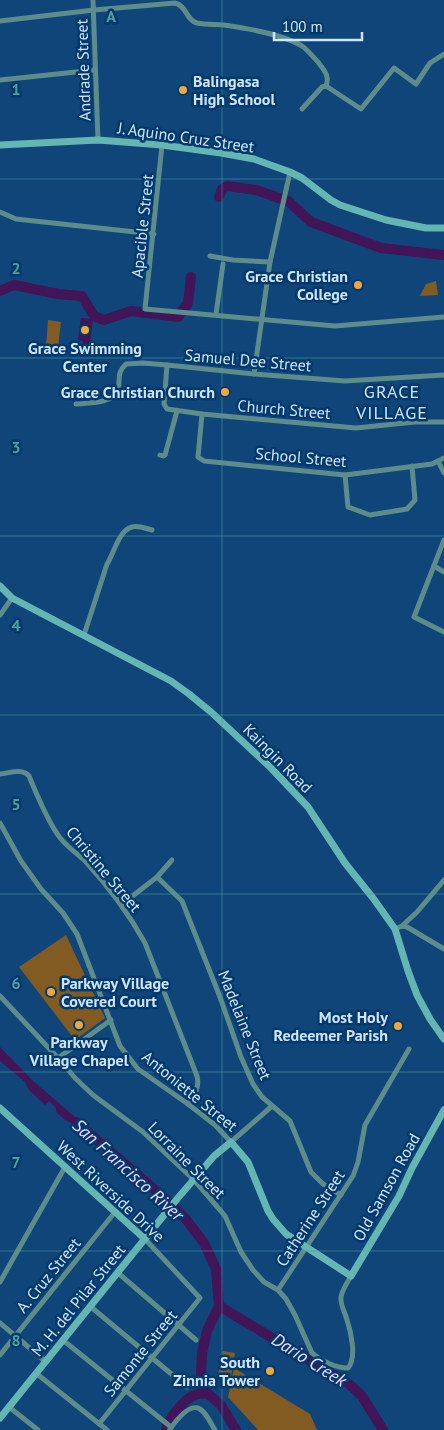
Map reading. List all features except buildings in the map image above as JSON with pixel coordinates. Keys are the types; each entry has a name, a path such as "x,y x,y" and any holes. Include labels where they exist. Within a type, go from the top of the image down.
{"street":[{"name":"Andrade Street","path":"93,0 98,140"},
{"path":"0,21 176,3 183,6 189,17 197,23 258,31 291,40 306,49 324,70 328,76 326,86"},
{"path":"326,86 361,109 394,68 416,84 428,65 444,54"},
{"path":"0,80 95,70"},
{"path":"302,109 322,87 326,86"},
{"name":"J. Aquino Cruz Street","path":"0,145 98,140 162,145 254,159 302,178 340,205 386,220 426,228 444,228"},
{"name":"Apacible Street","path":"162,145 145,309 216,314"},
{"path":"254,374 270,262 290,172"},
{"path":"0,212 16,219 154,234"},
{"path":"210,256 270,262"},
{"path":"222,264 216,314 335,326 444,317"},
{"name":"Samuel Dee Street","path":"76,404 96,403 113,397 118,391 120,370 126,364 167,364 254,374 357,381 444,374"},
{"path":"160,455 165,455 177,411 167,409 164,404 167,364"},
{"name":"Church Street","path":"177,411 356,428 415,422 444,422"},
{"name":"School Street","path":"202,414 198,458 204,461 345,476 432,464 444,458"},
{"path":"438,461 444,473"},
{"path":"345,476 348,508 370,515 407,509 415,500 412,466"},
{"path":"84,635 107,564 120,537 132,527 152,530"},
{"path":"444,540 414,617 444,632"},
{"path":"434,566 444,572"},
{"name":"Kaingin Road","path":"0,586 12,598 171,681 211,712 270,766 308,807 346,864 398,927 408,971 417,995 444,1040"},
{"path":"0,615 12,598"},
{"name":"Christine Street","path":"0,774 26,772 58,836 85,861 122,905 136,926 145,943 197,1076 197,1089 188,1104"},
{"name":"Antoniette Street","path":"0,823 41,889 63,913 77,934 120,1046 138,1069 215,1125 231,1142 248,1162 273,1219 286,1234 350,1276"},
{"path":"122,905 157,877 172,860"},
{"name":"Madelaine Street","path":"157,877 182,901 253,1084 262,1097 290,1121 311,1172 323,1184 341,1195"},
{"path":"398,927 417,912 444,880"},
{"path":"398,927 412,929 444,950"},
{"name":"Lorraine Street","path":"0,996 75,1078 93,1095 143,1132 194,1180 225,1216 241,1252 253,1270 264,1282 278,1290 286,1299 292,1308 312,1353 317,1358 338,1367 348,1368 353,1360 352,1336 341,1298 350,1276"},
{"path":"58,1058 111,1020"},
{"name":"Catherine Street","path":"278,1290 353,1176 358,1162 365,1125 409,1049"},
{"path":"231,1142 272,1106"},
{"name":"West Riverside Drive","path":"0,1108 145,1239 200,1298"},
{"name":"Old Samson Road","path":"350,1276 399,1196 444,1110"},
{"name":"M. H. del Pilar Street","path":"0,1418 177,1199 214,1156 231,1142"},
{"path":"0,1282 65,1167"},
{"name":"A. Cruz Street","path":"0,1355 115,1212"},
{"path":"118,1273 196,1340"},
{"name":"Samonte Street","path":"99,1424 200,1298"},
{"path":"91,1307 187,1387"},
{"path":"0,1323 46,1362"},
{"path":"64,1341 170,1427 186,1412 192,1408 197,1408 202,1411 215,1430"},
{"path":"37,1374 107,1430"},
{"path":"10,1407 38,1430"}],"shaded area":[{"path":"436,281 438,295 420,296 426,284"},
{"name":"Grace Swimming Center","path":"81,318 93,319 89,350 82,349 83,341 78,340"},
{"path":"48,320 61,322 58,348 46,346"},
{"path":"66,935 105,1018 75,1040 19,967"},
{"path":"0,1047 33,1081 88,1128 85,1131 64,1119 56,1112 56,1108 49,1101 45,1105 29,1090 25,1082 0,1061"},
{"path":"223,1351 235,1353 231,1377 218,1374"},
{"path":"234,1368 310,1414 317,1430 258,1430 228,1397"}],"waterway":[{"path":"219,197 222,189 227,186 256,190 288,201 311,222 381,248 444,255"},
{"path":"0,291 14,285 58,294 82,296 94,316 104,320 131,311 178,317 188,303 191,277"},
{"name":"San Francisco River","path":"76,1122 169,1202 185,1218 204,1243 216,1269 219,1306 207,1331 202,1353 201,1374 207,1393 221,1405 236,1430"},
{"name":"Dario Creek","path":"219,1306 349,1384 362,1396 383,1430"},
{"name":"San Francisco River","path":"166,1430 173,1415 186,1400 196,1394 207,1393"}],"place":[{"name":"Balingasa High School","path":"183,90"},
{"name":"Grace Christian College","path":"358,285"},
{"name":"Grace Swimming Center","path":"85,330"},
{"name":"Grace Christian Church","path":"225,392"},
{"name":"Parkway Village Covered Court","path":"51,992"},
{"name":"Parkway Village Chapel","path":"79,1025"},
{"name":"Most Holy Redeemer Parish","path":"398,1026"},
{"name":"South Zinnia Tower","path":"270,1371"}],"district":[{"name":"GRACE VILLAGE","path":"392,402"}]}
